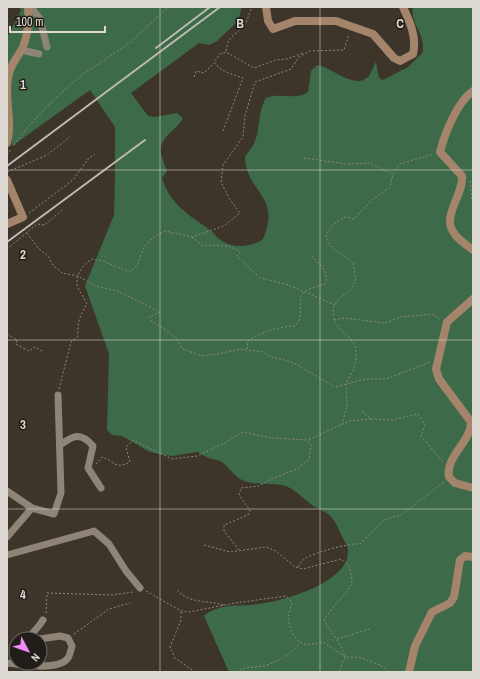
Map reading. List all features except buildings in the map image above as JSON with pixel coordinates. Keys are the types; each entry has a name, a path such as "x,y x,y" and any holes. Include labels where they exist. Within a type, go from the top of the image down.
{"street":[{"path":"30,7 40,19 47,47"},
{"path":"7,143 10,126 8,77 10,68 21,50 27,33 30,7"},
{"path":"266,7 268,21 273,29 295,21 336,21 373,34 394,58 400,61 413,54 416,42 410,20 403,7"},
{"path":"21,50 39,54"},
{"path":"473,91 464,96 459,105 440,152 462,176 460,191 450,219 452,231 473,250"},
{"path":"7,180 23,217 7,224"},
{"path":"473,299 447,322 436,369 439,379 471,422 468,434 449,468 449,477 455,483 473,488"},
{"path":"7,491 32,508 54,514 62,493 58,395"},
{"path":"60,445 73,436 86,438 93,446 88,468 101,488"},
{"path":"7,537 32,508"},
{"path":"7,555 94,531 109,544 126,571 140,588"},
{"path":"409,672 415,646 432,612 450,603 454,597 460,560 466,556 473,557"},
{"path":"33,631 38,628 43,620"},
{"path":"7,663 21,665 58,665 68,658 72,646 68,638 60,636 48,638"}],"path":[{"path":"7,155 27,128 45,108 79,77 131,42 168,7"},
{"path":"226,52 227,43 234,33 244,25 252,7"},
{"path":"192,237 224,226 240,213 229,198 221,182 223,165 243,137 245,116 255,82 291,69 299,57 310,51 344,50 351,26"},
{"path":"194,77 196,71 204,73 220,54 226,52 254,68 276,60 287,59 296,54 306,53"},
{"path":"214,62 217,67 228,73 243,78 223,130"},
{"path":"7,172 47,156 70,137"},
{"path":"342,425 347,405 346,383 353,371 356,359 356,348 350,338 339,328 334,320 333,308 351,289 356,280 354,263 332,248 326,240 326,234 345,217 354,219 373,199 390,187 392,174 399,164 440,152"},
{"path":"23,217 73,180 88,160 95,154"},
{"path":"304,158 346,164 369,163 392,174"},
{"path":"462,176 469,179 473,208"},
{"path":"7,249 37,224 45,225 63,210"},
{"path":"58,395 71,342 78,336 79,319 87,304 77,286 78,276 84,264 92,259 103,261 130,272 137,266 144,247 155,236 165,232 192,237 203,246 213,245 235,248 240,252 237,256 260,278 289,285 304,293 335,305"},
{"path":"28,233 37,247 48,256 53,265 62,273 78,276 95,286 118,291 160,312 150,317 152,322 176,338 183,349 201,356 240,349 263,352 269,356 292,362 335,387 365,379 386,379 439,359"},
{"path":"247,350 248,341 257,335 274,329 295,326 300,321 302,310 299,302 301,296 304,293 325,284 327,278 326,272 311,255"},
{"path":"334,320 345,318 385,323 401,317 432,314 447,322"},
{"path":"7,334 17,340 16,344 29,350 35,347 42,351"},
{"path":"473,394 473,399"},
{"path":"362,411 371,419"},
{"path":"90,472 102,457 115,465 123,466 130,462 126,446 133,440 172,459 197,456 223,444 242,432 271,438 308,440 349,421 371,419 392,420 418,414 426,425 421,436 449,468"},
{"path":"240,551 224,531 224,525 248,515 250,510 239,495 241,488 260,486 271,479 297,469 309,459 311,446 308,440"},
{"path":"297,568 303,560 310,555 352,543 360,544 384,520 401,515 425,496 441,486 449,477"},
{"path":"204,545 230,552 266,547 276,550 297,568 303,570 340,559 349,566 352,582 345,593 328,612 324,621 345,657 339,672"},
{"path":"43,620 46,616 47,593 112,595 133,592 140,588 181,611 189,612 224,605 286,596 292,602 288,618 291,631 301,643 308,646 323,642 345,657 358,657 380,665 390,672"},
{"path":"177,590 186,599 209,601 224,605"},
{"path":"68,638 109,609 130,603"},
{"path":"181,611 181,620 170,647 175,658 195,672"},
{"path":"336,640 370,629"},
{"path":"236,672 248,666 264,666 293,652 301,643"}],"green space":[{"path":"19,7 242,7 238,21 217,41 209,45 199,43 131,93 148,116 155,117 177,113 183,118 165,138 161,148 161,155 167,171 162,178 174,201 222,241 227,244 243,246 254,244 263,239 268,224 266,203 251,179 247,169 245,156 255,141 260,113 266,98 271,96 298,96 308,92 311,71 317,65 350,80 357,81 363,80 369,76 376,62 379,78 383,80 408,67 423,52 422,39 415,23 412,11 413,7 473,7 473,672 229,672 204,616 223,607 252,605 282,599 322,584 333,577 342,568 347,559 347,546 336,524 330,516 292,489 282,485 250,483 237,477 219,460 208,458 198,452 171,456 150,452 122,436 112,435 107,430 109,354 85,286 114,215 115,127 90,90 12,146 7,109 7,38 21,10"}],"railway":[{"path":"156,48 210,7"},
{"path":"7,166 220,7"},
{"path":"7,242 145,140"}]}
